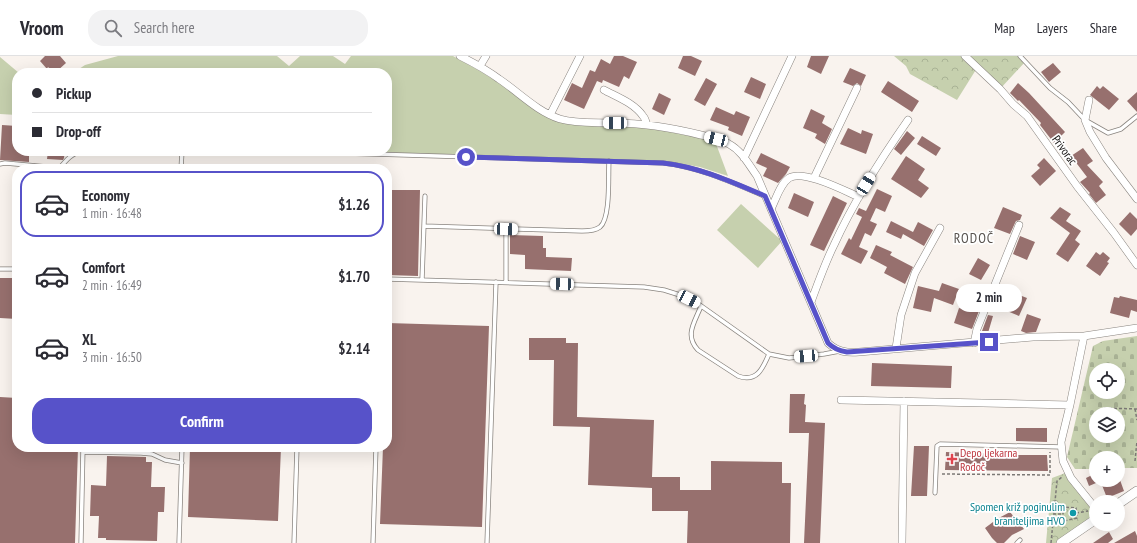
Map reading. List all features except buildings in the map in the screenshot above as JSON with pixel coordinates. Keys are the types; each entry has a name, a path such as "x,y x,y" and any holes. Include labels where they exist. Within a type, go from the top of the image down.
{"street":[{"path":"460,56 480,66 500,79 537,108 561,119 580,122 646,125 689,132 730,144 741,153 757,176 828,343 840,351 847,352 974,343 1033,337 1084,336 1137,328"},
{"path":"480,66 486,56"},
{"path":"550,115 580,56"},
{"path":"744,158 792,56"},
{"name":"Privorac","path":"965,56 1027,116 1077,186 1137,265"},
{"path":"814,178 857,88"},
{"path":"604,90 623,99 634,108 643,116 646,125"},
{"path":"1089,100 1085,120 1090,132 1106,158 1137,199"},
{"path":"811,302 834,244 859,197 888,148 908,120"},
{"path":"771,209 783,184 789,178 799,175 814,178 859,197"},
{"path":"974,343 977,329 1018,225"},
{"path":"896,348 902,315 916,273 940,228"},
{"path":"1084,336 1061,442 1063,461 1089,504"},
{"path":"841,400 1070,405"},
{"path":"902,543 904,401"},
{"path":"1125,499 1137,491"},
{"path":"1061,543 1089,524"}],"lane":[{"path":"1020,56 1038,76 1068,102 1085,120 1108,133 1121,129 1137,116"},
{"path":"392,155 608,161 681,165 719,177 765,196"},
{"path":"64,164 71,156"},
{"path":"424,226 582,231 600,227 605,221 607,213 608,161"},
{"path":"0,164 14,164"},
{"path":"422,280 426,196"},
{"path":"506,229 506,282"},
{"path":"0,269 12,269"},
{"path":"392,279 644,287 664,290 680,295 701,306 770,354 789,358 840,351"},
{"path":"488,543 496,282"},
{"path":"701,306 691,334 693,344 698,350 738,376 744,378 755,376 763,368 770,354"},
{"path":"935,493 937,446 940,444 1062,447"},
{"path":"81,543 83,452 152,454 165,460 182,463"},
{"path":"179,543 182,452"},
{"path":"294,543 297,452"},
{"path":"373,543 376,452"}],"path":[{"path":"1125,409 1136,409 1137,420"},
{"path":"1135,461 1137,441"},
{"path":"936,474 1050,475 1050,446"},
{"path":"1051,543 1057,481 1070,474"},
{"path":"1063,507 1076,508 1077,518 1064,521 1063,514 1063,507"},
{"path":"1076,513 1089,511"},
{"path":"1054,514 1063,514"}],"green space":[{"path":"118,56 277,56 289,66 300,56 333,56 345,64 351,56 453,56 510,90 572,123 645,127 715,141 728,176 700,167 672,162 392,153 392,68 80,68 85,65"},
{"path":"894,56 1020,56 1025,62 1000,89 977,68 957,100 910,74 906,66"},
{"path":"0,57 13,68 12,115 0,114"},
{"path":"741,204 782,241 758,268 717,230"},
{"path":"1137,336 1137,468 1125,468 1125,451 1089,451 1089,469 1075,469 1067,457 1089,363 1089,399 1125,399 1125,363 1089,363 1093,346 1103,341"},
{"path":"1068,472 1089,500 1089,524 1061,543 1046,543 1052,478"}],"place":[{"name":"Depo ljekarna Rodoč","path":"952,459"},
{"name":"Spomen križ poginulim braniteljima HVO","path":"1073,513"}],"district":[{"name":"RODOČ","path":"974,238"}],"route":[{"path":"466,157 663,163 681,165 719,177 765,196 828,343 833,348 840,351 859,352 989,342"}]}
